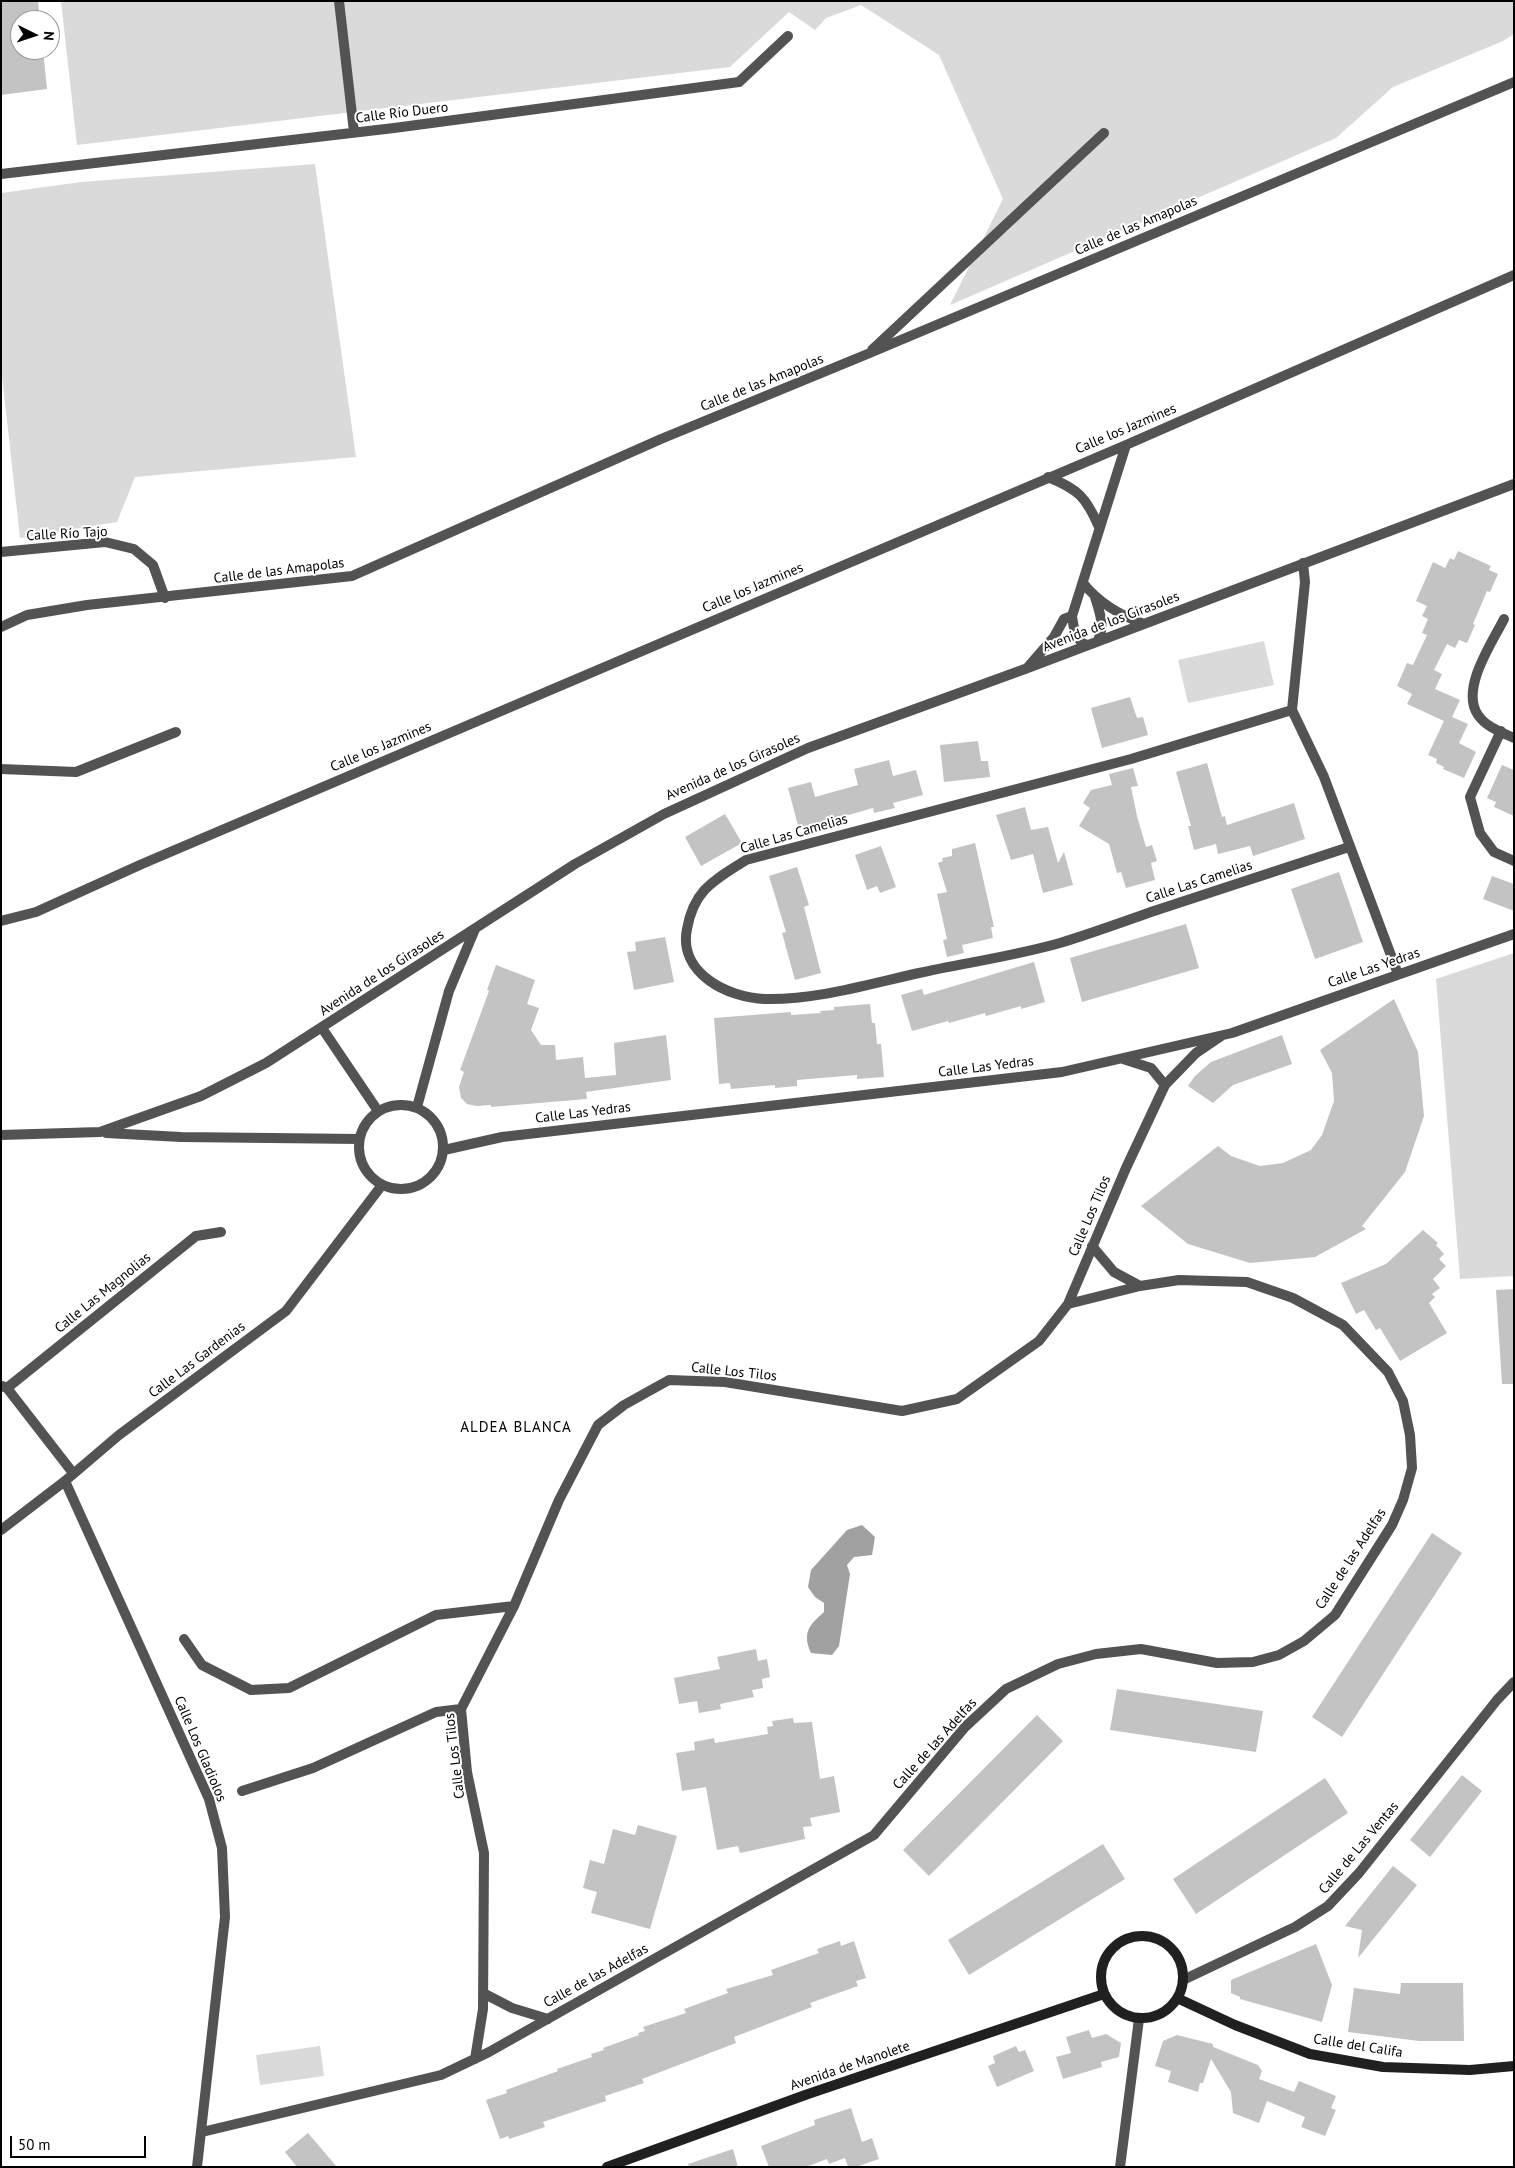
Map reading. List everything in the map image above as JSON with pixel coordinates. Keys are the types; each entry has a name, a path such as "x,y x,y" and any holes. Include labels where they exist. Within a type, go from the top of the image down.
{"street":[{"path":"339,1 354,132"},
{"name":"Calle Río Duero","path":"1,174 354,132 739,82 788,36"},
{"name":"Calle de las Amapolas","path":"1,627 27,615 87,605 165,598 352,576 661,439 865,356 1514,82"},
{"path":"865,356 1104,133"},
{"name":"Calle los Jazmines","path":"1,921 36,912 160,856 1126,445 1514,275"},
{"path":"1087,645 1081,643 1076,638 1072,616 1126,445"},
{"path":"1048,477 1070,486 1090,506 1099,527"},
{"name":"Avenida de los Girasoles","path":"1,1135 100,1132 201,1096 266,1063 575,864 664,814 808,748 1025,670 1514,484"},
{"name":"Calle Río Tajo","path":"1,552 104,542 134,548 153,564 165,598"},
{"path":"1303,563 1305,582 1292,710 1324,777 1349,848 1398,974"},
{"path":"1083,583 1095,597 1126,618 1144,624"},
{"path":"1095,597 1102,619 1102,630 1098,641"},
{"path":"1025,670 1054,637 1064,619 1072,616"},
{"path":"1504,618 1472,684 1472,705 1488,725 1514,738"},
{"name":"Calle Las Camelias","path":"1292,710 1131,759 746,860 714,881 698,896 689,917 686,934 689,952 697,969 707,980 737,995 764,999 818,995 1058,943 1349,848"},
{"path":"1501,731 1470,798 1480,833 1494,852 1514,861"},
{"path":"1,769 76,772 176,732"},
{"path":"417,1107 448,991 475,928"},
{"name":"Calle Las Yedras","path":"444,1150 502,1137 1062,1072 1221,1036 1514,934"},
{"path":"322,1028 378,1111"},
{"name":"Calle Los Tilos","path":"475,2059 483,1993 484,1853 467,1772 461,1709 514,1606 559,1500 598,1425 624,1405 669,1380 725,1382 902,1411 957,1399 1039,1341 1068,1304 1126,1168 1165,1085 1196,1054 1221,1036"},
{"path":"1122,1059 1151,1068 1165,1085"},
{"path":"404,1104 417,1107 428,1114 437,1124 443,1136 444,1150 439,1166 429,1180 414,1188 398,1190 382,1185 368,1174 360,1158 359,1140 365,1123 378,1111 390,1105 404,1104"},
{"path":"100,1132 182,1137 359,1140"},
{"name":"Calle Las Gardenias","path":"1,1530 65,1481 119,1435 286,1310 382,1185"},
{"name":"Calle Las Magnolias","path":"4,1387 196,1236 221,1232"},
{"path":"1092,1246 1114,1272 1140,1286"},
{"name":"Calle de las Adelfas","path":"202,2132 441,2075 475,2059 874,1835 965,1727 1006,1689 1058,1664 1096,1654 1141,1649 1217,1662 1253,1662 1279,1655 1304,1641 1335,1615 1392,1525 1403,1500 1412,1468 1410,1435 1402,1401 1388,1372 1343,1325 1293,1298 1247,1282 1179,1280 1140,1286 1068,1304"},
{"path":"4,1387 73,1473"},
{"name":"Calle Los Gladiolos","path":"65,1481 209,1799 222,1848 225,1917 198,2167"},
{"path":"184,1639 202,1665 251,1690 290,1688 436,1615 514,1606"},
{"name":"Calle de Las Ventas","path":"1183,1980 1295,1927 1328,1906 1358,1873 1497,1700 1514,1682"},
{"path":"242,1791 313,1768 436,1712 461,1709"},
{"path":"1134,1936 1145,1936 1165,1943 1179,1959 1183,1980 1178,1998 1161,2014 1139,2019 1128,2017 1118,2012 1104,1994 1101,1984 1103,1963 1115,1946 1134,1936"},
{"path":"483,1993 512,2008 548,2019"},
{"name":"Avenida de Manolete","path":"607,2167 808,2094 1104,1994"},
{"name":"Calle del Califa","path":"1178,1998 1234,2025 1310,2054 1383,2067 1470,2070 1514,2066"},
{"path":"1120,2167 1139,2019"}],"shaded area":[{"path":"61,1 1514,1 1514,34 1503,41 1393,87 1336,138 950,305 1003,199 939,55 861,5 826,18 815,30 789,12 730,67 77,145"},
{"path":"315,164 356,457 135,477 117,522 20,538 1,367 1,193 81,182"},
{"path":"1264,641 1274,685 1188,703 1178,660"},
{"path":"1514,953 1514,1276 1460,1279 1436,979"},
{"path":"862,1525 875,1537 872,1555 854,1557 847,1565 850,1574 839,1646 832,1655 811,1653 807,1635 811,1625 824,1612 824,1603 815,1597 808,1587 811,1570 847,1530"},
{"path":"320,2046 324,2076 260,2085 256,2055"}],"building":[{"path":"1,1 38,1 39,10 10,10 10,60 44,60 47,89 1,95"},
{"path":"1458,551 1491,566 1489,570 1498,574 1490,592 1487,591 1467,643 1459,640 1455,648 1447,644 1434,670 1442,674 1435,689 1460,700 1452,717 1468,724 1459,743 1476,752 1464,778 1443,769 1444,767 1436,763 1437,759 1428,755 1444,721 1407,704 1412,694 1397,686 1407,663 1413,665 1427,635 1422,633 1428,619 1422,616 1427,606 1416,601 1433,562 1445,568 1450,558 1454,560"},
{"path":"1130,697 1137,718 1143,717 1148,735 1102,748 1091,708"},
{"path":"978,741 981,761 988,761 990,777 944,782 940,745"},
{"path":"889,760 893,776 916,770 923,795 893,803 895,808 874,813 873,808 799,829 788,788 811,782 815,797 858,785 854,769"},
{"path":"1207,763 1222,817 1225,816 1227,825 1294,803 1305,839 1253,856 1250,846 1218,854 1216,844 1194,850 1188,826 1191,826 1176,772"},
{"path":"1502,765 1514,770 1514,816 1494,807 1496,802 1487,798"},
{"path":"1133,768 1138,786 1131,787 1137,816 1146,847 1152,845 1157,861 1151,863 1155,880 1126,888 1121,872 1117,873 1109,844 1079,826 1090,808 1083,803 1091,790 1112,785 1109,774"},
{"path":"1025,807 1031,830 1048,827 1058,863 1064,852 1073,885 1043,893 1033,854 1011,860 996,815"},
{"path":"725,814 742,843 701,866 685,837"},
{"path":"975,843 994,927 991,927 993,938 962,945 964,953 947,957 943,940 947,939 937,894 947,892 938,863 943,861 942,858 952,856 952,849"},
{"path":"881,846 896,887 880,893 877,886 867,890 855,855"},
{"path":"797,867 809,905 804,907 821,973 795,980 782,933 786,932 769,876"},
{"path":"1339,872 1363,942 1315,959 1291,889"},
{"path":"1492,876 1514,884 1514,911 1483,899"},
{"path":"1186,924 1199,968 1082,1002 1070,958"},
{"path":"665,937 674,982 634,990 627,952 636,951 635,942"},
{"path":"1034,962 1045,1002 1021,1009 1021,1006 986,1016 985,1013 949,1023 948,1021 912,1031 901,995 922,989 924,995"},
{"path":"496,965 535,980 527,1004 539,1008 531,1030 541,1045 555,1045 556,1060 583,1057 585,1078 616,1075 614,1043 666,1035 671,1080 586,1092 587,1099 491,1107 491,1105 476,1106 467,1104 461,1098 459,1087 464,1072 460,1070 489,991 487,990"},
{"path":"1394,999 1418,1052 1424,1116 1405,1172 1362,1226 1366,1229 1315,1257 1250,1263 1188,1244 1141,1206 1218,1146 1231,1156 1260,1166 1283,1163 1311,1150 1322,1135 1334,1101 1332,1073 1320,1050"},
{"path":"870,1004 872,1023 875,1023 877,1044 881,1044 884,1077 857,1079 857,1075 797,1080 797,1086 775,1088 775,1085 731,1089 730,1083 719,1084 714,1018 791,1012 791,1015 821,1013 820,1011 834,1010 834,1007"},
{"path":"1282,1035 1292,1064 1233,1085 1213,1103 1188,1086 1195,1076 1211,1062"},
{"path":"1423,1230 1438,1243 1436,1245 1444,1254 1439,1259 1446,1266 1433,1279 1440,1288 1432,1294 1435,1297 1429,1303 1447,1333 1400,1361 1380,1328 1376,1330 1364,1310 1356,1314 1341,1283 1386,1264"},
{"path":"1514,1289 1514,1384 1502,1384 1496,1290"},
{"path":"1432,1533 1462,1553 1342,1737 1312,1717"},
{"path":"756,1649 758,1661 767,1659 770,1677 762,1679 763,1688 752,1690 754,1697 720,1704 721,1709 699,1713 697,1701 679,1704 674,1678 720,1669 717,1657"},
{"path":"1117,1689 1263,1711 1256,1752 1110,1730"},
{"path":"1037,1715 1063,1741 929,1876 903,1850"},
{"path":"793,1718 794,1723 812,1722 820,1779 834,1776 840,1812 810,1818 812,1826 803,1827 805,1839 740,1853 738,1846 717,1850 706,1787 682,1791 676,1753 695,1750 694,1742 714,1738 715,1743 768,1734 767,1727 773,1726 772,1721"},
{"path":"1462,1775 1482,1791 1430,1857 1410,1840"},
{"path":"1325,1778 1348,1813 1196,1914 1173,1879"},
{"path":"638,1825 677,1836 650,1929 591,1913 597,1892 583,1888 590,1860 604,1864 613,1829 635,1835"},
{"path":"1103,1844 1125,1879 969,1975 948,1940"},
{"path":"1393,1866 1417,1885 1358,1958 1362,1930 1345,1926"},
{"path":"840,1941 841,1946 854,1941 866,1978 856,1981 858,1986 810,2003 812,2007 734,2037 736,2043 642,2079 644,2083 605,2096 606,2101 543,2122 545,2127 509,2139 508,2136 500,2139 486,2100 507,2093 506,2090 558,2071 557,2069 592,2057 591,2054 604,2050 603,2048 639,2035 638,2033 645,2031 643,2027 686,2013 684,2009 728,1993 726,1989 773,1975 771,1970 819,1953 817,1949"},
{"path":"1316,1944 1332,1985 1322,2022 1240,1999 1240,1997 1231,1993 1231,1980"},
{"path":"1401,1983 1463,1983 1464,2041 1419,2041 1348,2032 1354,1988 1400,1994"},
{"path":"1089,2030 1092,2038 1106,2034 1121,2043 1119,2057 1101,2062 1102,2067 1063,2079 1056,2057 1071,2053 1066,2037"},
{"path":"1177,2035 1213,2044 1213,2047 1258,2065 1262,2071 1259,2079 1294,2092 1299,2081 1336,2096 1331,2108 1336,2110 1325,2136 1301,2127 1305,2117 1267,2101 1259,2123 1233,2113 1231,2092 1211,2059 1198,2092 1168,2082 1171,2071 1155,2066 1163,2041"},
{"path":"1016,2046 1019,2052 1025,2050 1034,2071 997,2087 988,2066 995,2063 993,2056"},
{"path":"851,2108 862,2142 872,2138 879,2159 856,2167 848,2167 845,2158 829,2164 827,2159 806,2167 769,2167 761,2146 815,2125 814,2120"},
{"path":"308,2133 337,2167 297,2167 285,2152"},
{"path":"733,2149 738,2167 689,2167 688,2164"}],"district":[{"name":"ALDEA BLANCA","path":"516,1428"}]}
